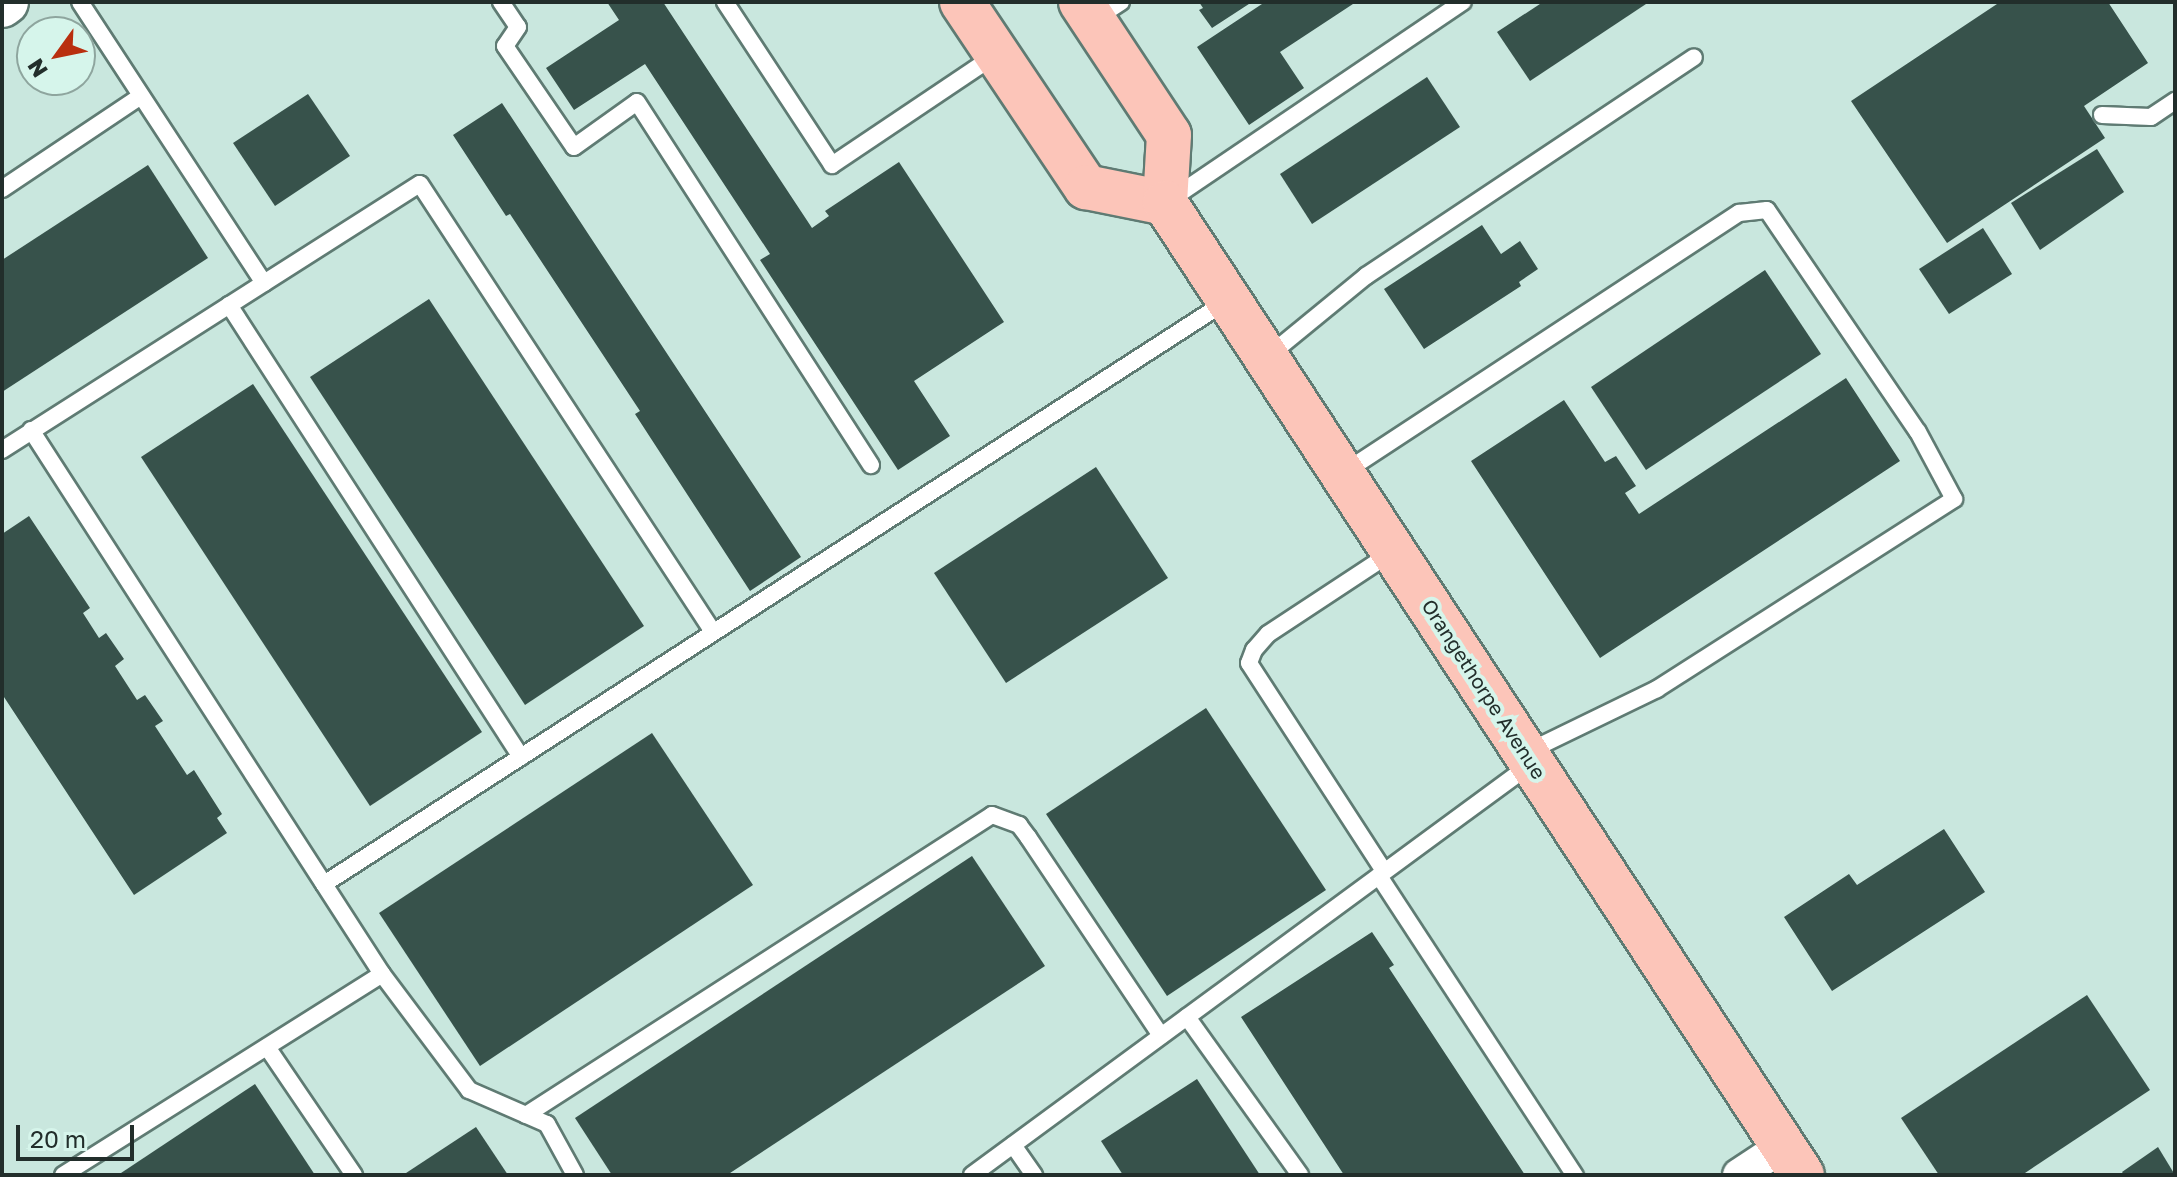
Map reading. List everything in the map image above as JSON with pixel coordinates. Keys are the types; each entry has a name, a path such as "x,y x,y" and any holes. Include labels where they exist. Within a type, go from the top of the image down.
{"main road":[{"path":"962,2 1086,187 1165,203 1169,135 1099,8"},
{"name":"Orangethorpe Avenue","path":"1165,203 1793,1161"}],"street":[{"path":"1739,1175 1793,1161"}],"lane":[{"path":"80,2 264,283"},
{"path":"501,2 518,27 505,46 574,147 637,102 871,465"},
{"path":"725,2 832,165 997,54"},
{"path":"1165,203 1463,2"},
{"path":"1266,358 1366,276 1694,57"},
{"path":"2,189 141,96"},
{"path":"2102,115 2151,117 2175,101"},
{"path":"2,450 420,184 713,632"},
{"path":"972,1175 1382,873 1529,758 1657,689 1954,499 1918,432 1767,210 1739,213 1342,474"},
{"path":"324,884 1229,301"},
{"path":"229,305 521,757"},
{"path":"31,430 382,974 469,1090 547,1124 575,1175"},
{"path":"1393,551 1268,634 1254,650 1249,663 1575,1175"},
{"path":"526,1115 992,815 1019,825 1161,1036"},
{"path":"63,1175 382,974"},
{"path":"1187,1017 1300,1175"},
{"path":"267,1047 354,1175"},
{"path":"1013,1145 1034,1175"}],"building":[{"path":"607,2 663,2 812,228 829,216 825,211 899,162 1004,322 914,381 950,436 898,470 760,260 770,254 645,64 574,110 546,68 619,20"},
{"path":"1199,2 1252,2 1212,28 1199,10 1203,8"},
{"path":"1265,2 1356,2 1280,52 1304,88 1249,125 1197,47"},
{"path":"1543,2 1649,2 1530,81 1497,32"},
{"path":"2000,2 2108,2 2148,63 2084,106 2105,138 1947,243 1851,101"},
{"path":"1427,77 1460,127 1312,224 1280,174"},
{"path":"308,94 350,156 275,206 233,143"},
{"path":"502,103 801,557 750,591 635,414 640,411 510,214 506,216 453,135"},
{"path":"2097,149 2124,192 2040,250 2011,203"},
{"path":"148,165 208,258 2,392 2,260"},
{"path":"1482,225 1501,254 1520,241 1538,269 1519,282 1521,286 1424,349 1384,289"},
{"path":"1983,228 2012,274 1949,314 1919,269"},
{"path":"1765,270 1821,354 1646,470 1591,387"},
{"path":"429,299 644,626 525,705 310,377"},
{"path":"1846,378 1900,461 1600,658 1471,461 1564,400 1605,462 1616,456 1636,486 1625,493 1639,514"},
{"path":"253,384 482,732 370,806 141,457"},
{"path":"1096,467 1168,578 1006,683 934,573"},
{"path":"29,516 90,608 83,613 99,638 106,633 124,659 115,666 137,700 145,695 163,721 155,726 187,775 194,770 222,814 217,818 227,833 134,895 2,694 2,534"},
{"path":"1206,708 1326,890 1167,996 1046,814"},
{"path":"652,733 753,885 480,1066 379,913"},
{"path":"1944,829 1985,892 1832,991 1784,917 1849,874 1857,885"},
{"path":"972,856 1045,966 727,1175 612,1175 575,1118"},
{"path":"1372,932 1394,965 1389,968 1525,1175 1344,1175 1241,1017"},
{"path":"2087,995 2150,1090 2022,1175 1939,1175 1901,1118"},
{"path":"1197,1079 1260,1175 1123,1175 1101,1141"},
{"path":"255,1084 315,1175 118,1175"},
{"path":"476,1127 508,1175 403,1175"},
{"path":"2158,1147 2175,1175 2124,1175 2122,1172"}]}
